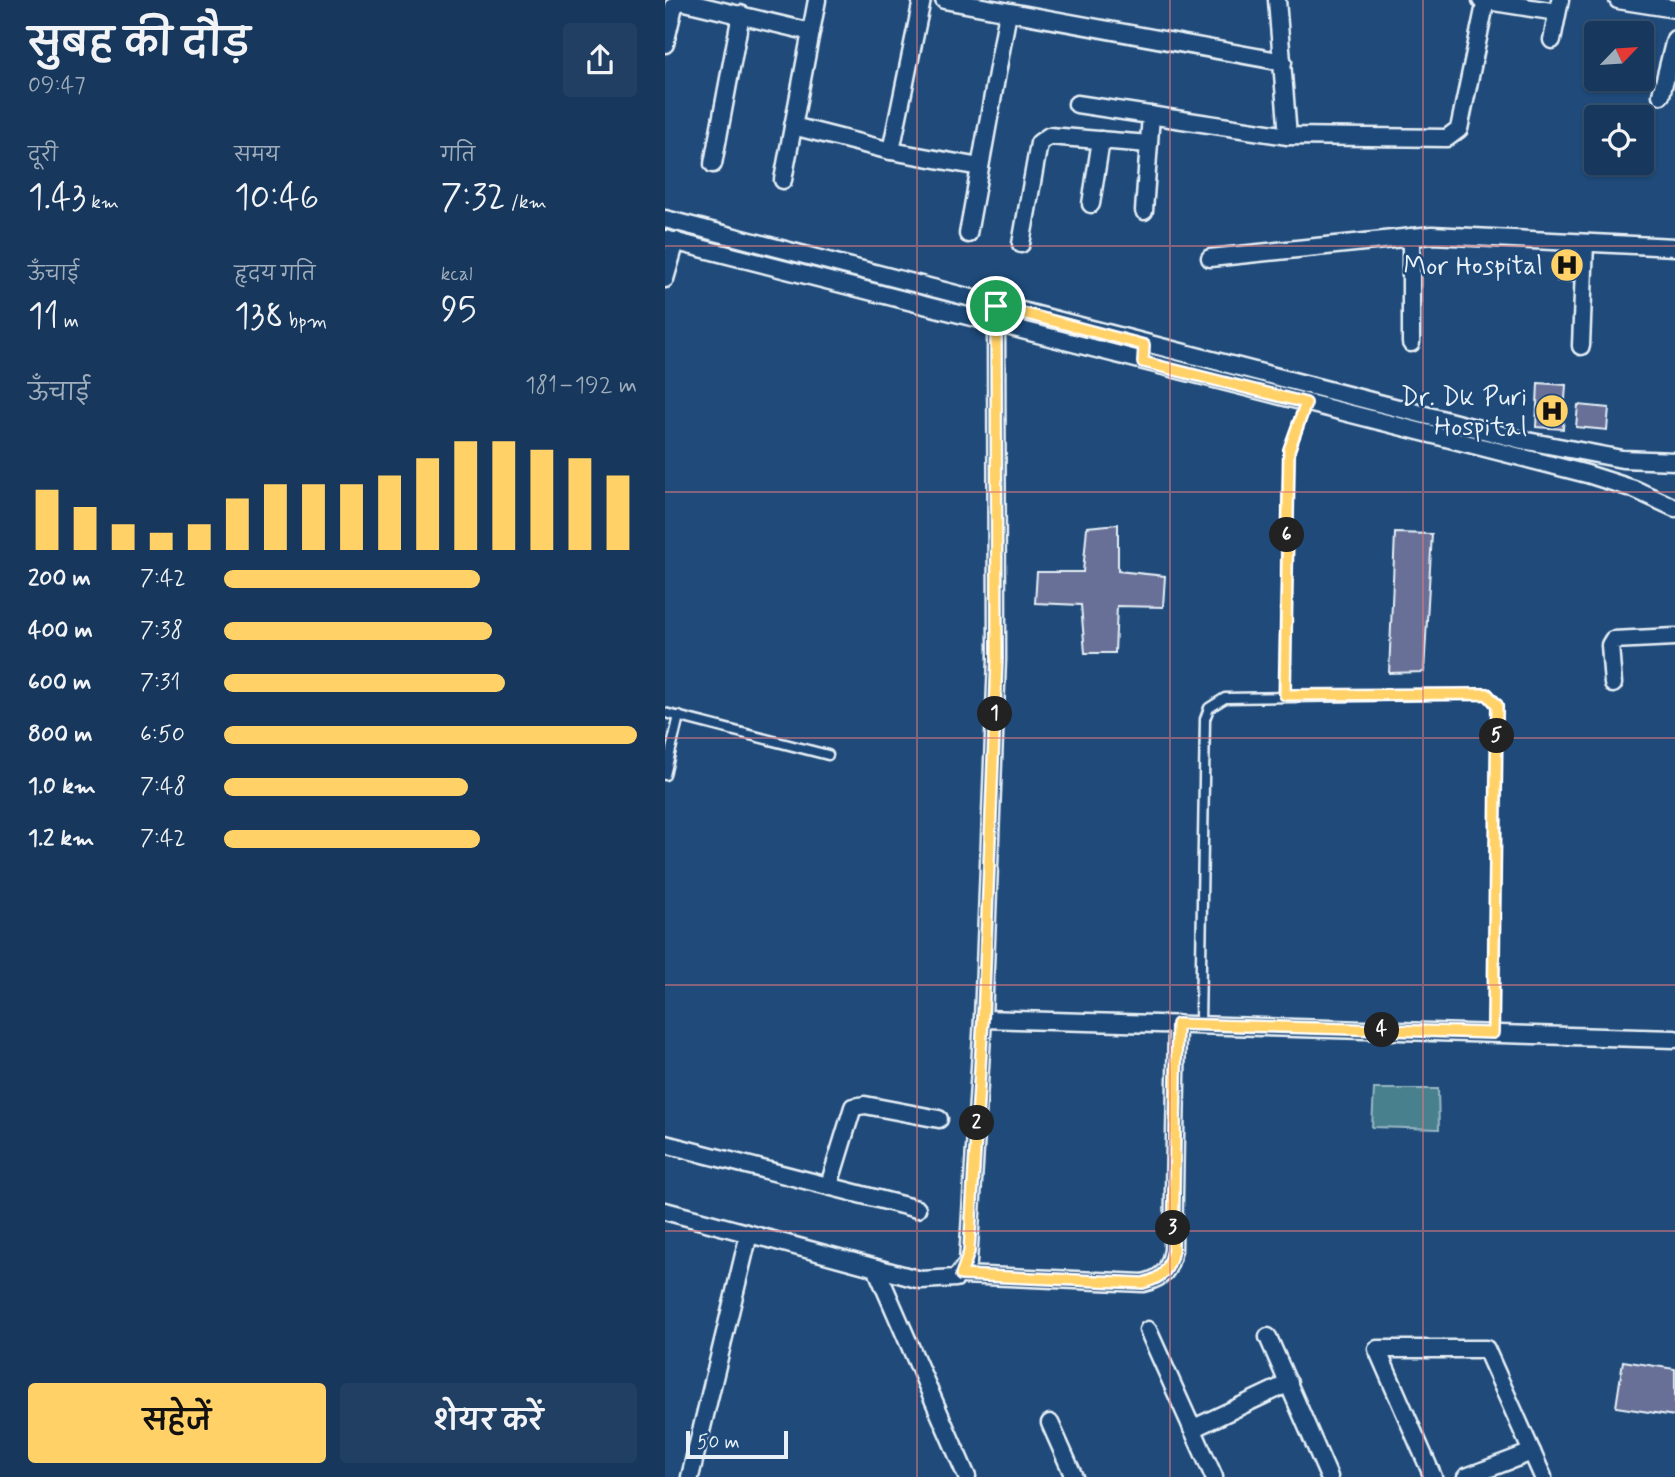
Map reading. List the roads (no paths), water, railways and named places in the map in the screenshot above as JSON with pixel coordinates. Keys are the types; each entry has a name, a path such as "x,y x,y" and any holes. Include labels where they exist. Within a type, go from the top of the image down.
{"street":[{"path":"783,180 817,0"},
{"path":"891,151 922,0"},
{"path":"944,0 1283,62"},
{"path":"1277,0 1288,136"},
{"path":"1077,104 1288,136 1452,136 1459,128 1484,0 1559,6 1552,40"},
{"path":"1618,0 1675,9"},
{"path":"665,44 674,6 685,1 726,5 741,15 810,32"},
{"path":"968,234 1008,12"},
{"path":"713,164 741,15"},
{"path":"1661,95 1675,39"},
{"path":"1144,211 1151,115"},
{"path":"793,126 891,151 980,167"},
{"path":"1021,244 1039,143 1049,136 1149,144"},
{"path":"1091,204 1101,140"},
{"path":"665,219 996,306 1306,403 1587,474 1634,489 1675,508"},
{"path":"1209,258 1432,235 1675,247"},
{"path":"1411,237 1411,343"},
{"path":"665,279 670,240 996,323 1143,353 1522,440 1622,459 1675,461"},
{"path":"1581,346 1585,243"},
{"path":"961,1275 969,1252 983,1019 997,659 996,306"},
{"path":"1613,684 1610,645 1613,640 1675,637"},
{"path":"983,1019 1675,1039"},
{"path":"665,1211 921,1280 947,1280 961,1275 1143,1283 1156,1280 1167,1272 1173,1250 1177,1024"},
{"path":"829,1185 853,1107 865,1105 939,1119"},
{"path":"665,1144 917,1209"},
{"path":"689,1477 749,1234"},
{"path":"876,1268 967,1477"},
{"path":"1149,1330 1214,1477"},
{"path":"1268,1337 1329,1477"},
{"path":"1433,1477 1377,1349 1486,1349 1543,1477"},
{"path":"1192,1429 1289,1383"},
{"path":"1050,1423 1074,1477"},
{"path":"1467,1477 1532,1452"}],"lane":[{"path":"1285,695 1289,450 1306,403"},
{"path":"1200,1025 1205,719 1209,708 1225,698 1487,694 1496,701 1493,1033"},
{"path":"665,713 828,755"},
{"path":"665,775 679,716"}],"place":[{"name":"Mor Hospital","path":"1567,265"},
{"name":"Dr. Dk Puri Hospital","path":"1552,411"}]}
